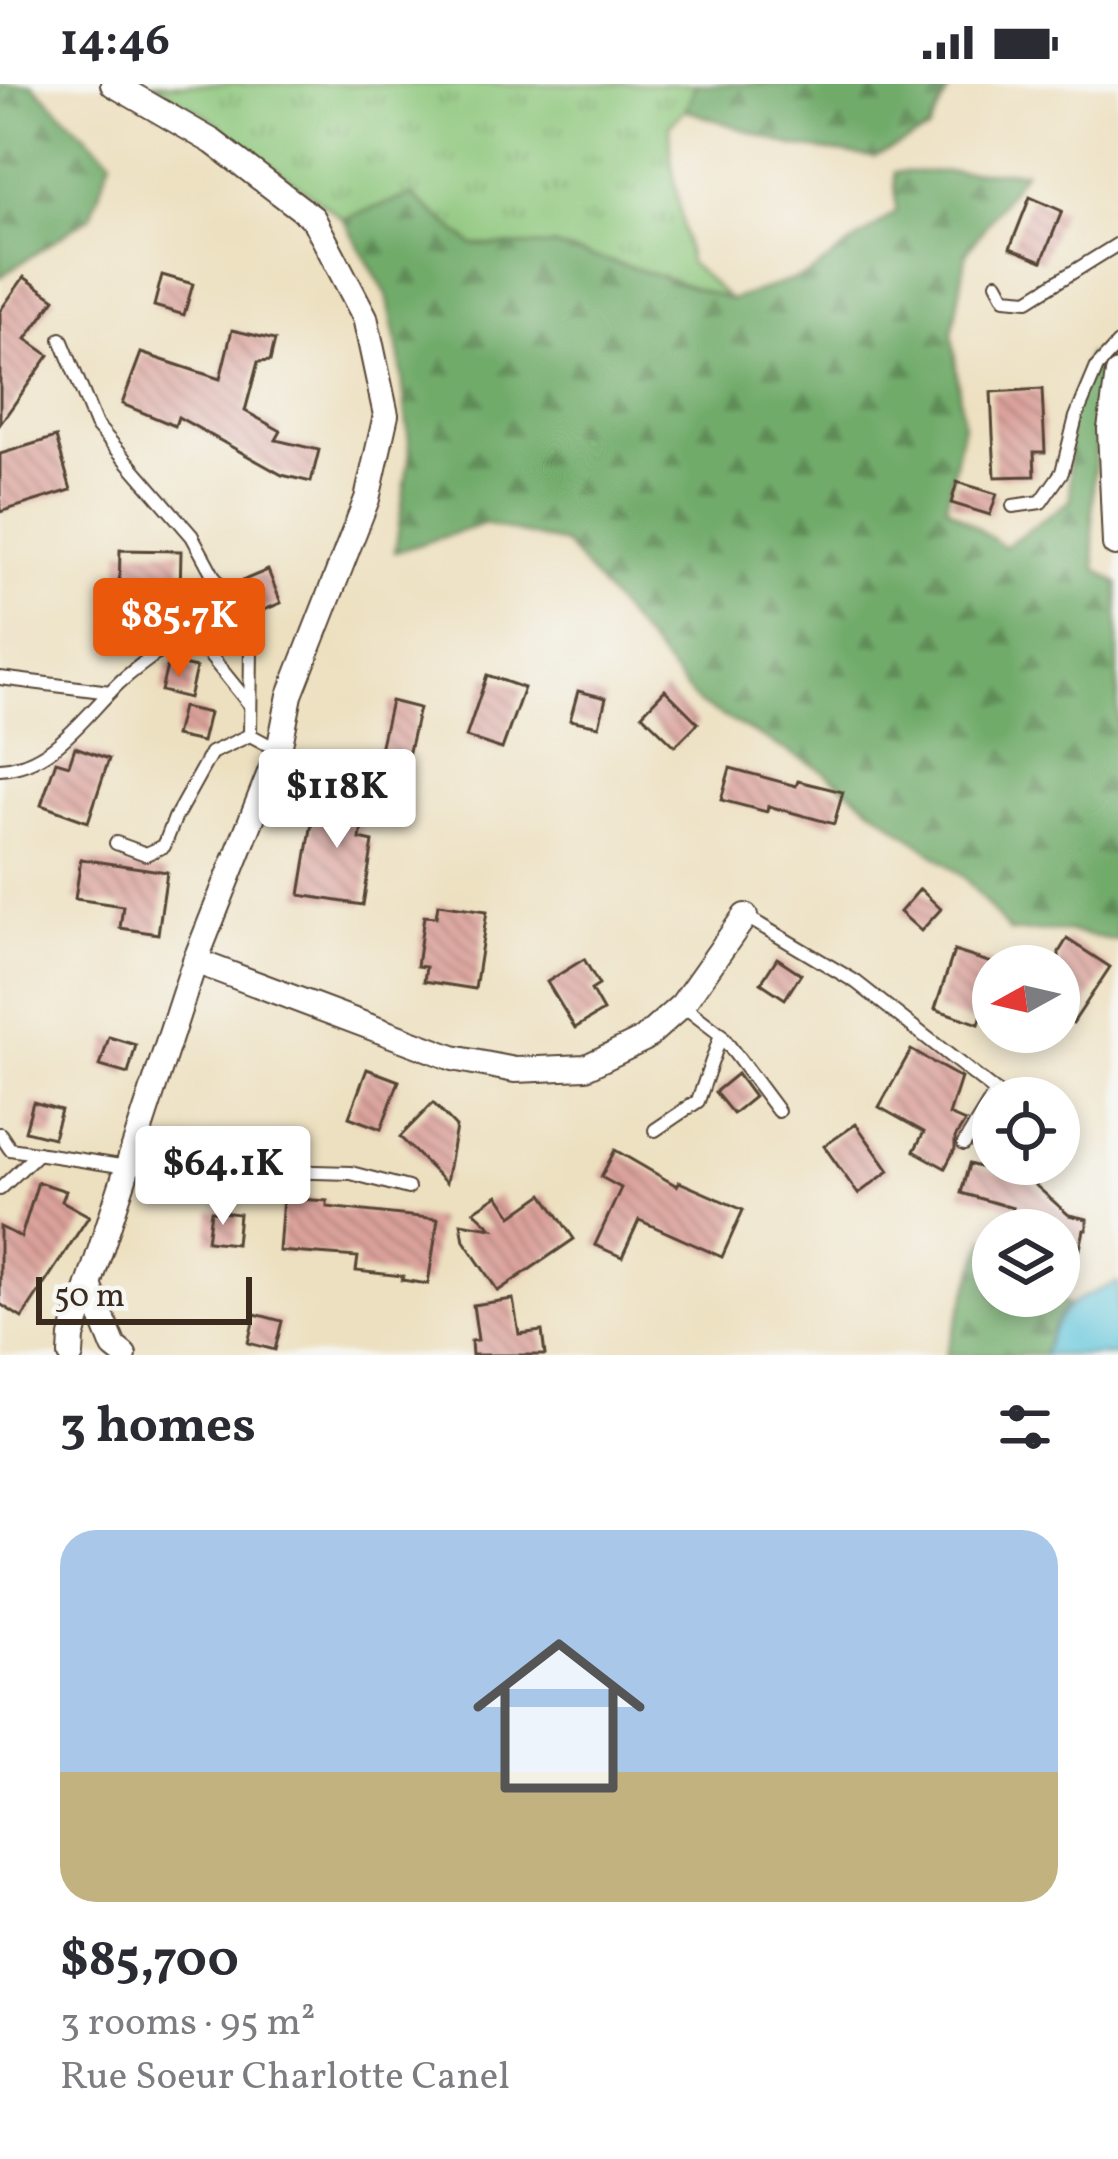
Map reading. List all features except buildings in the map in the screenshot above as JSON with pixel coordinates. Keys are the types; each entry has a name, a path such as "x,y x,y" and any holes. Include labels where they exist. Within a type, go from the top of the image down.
{"street":[{"path":"71,1355 72,1337 195,962 278,750 290,694 367,499 386,415 364,317 313,218 213,142 113,84"},
{"path":"1116,548 1110,429 1118,374"},
{"path":"195,962 453,1058 515,1070 586,1067 644,1039 682,1005 745,916"},
{"path":"89,1285 114,1347 124,1355"}],"lane":[{"path":"997,283 1006,298 1028,300 1118,244"},
{"path":"61,339 96,425 192,536 251,645 250,735"},
{"path":"1013,506 1041,502 1061,472 1076,417 1097,367 1118,344"},
{"path":"0,769 38,760 122,680 172,643 208,653 250,706"},
{"path":"0,678 110,692"},
{"path":"250,735 278,750"},
{"path":"116,843 146,854 164,846 211,752 250,735"},
{"path":"745,916 856,982 996,1092 964,1144"},
{"path":"682,1005 722,1035 778,1112"},
{"path":"655,1130 698,1100 722,1035"},
{"path":"0,1134 10,1148 127,1167 351,1173 408,1188"},
{"path":"0,1189 38,1153"}],"green space":[{"path":"0,84 32,84 111,159 91,216 0,277"},
{"path":"153,84 696,84 686,110 670,124 671,160 689,262 730,300 554,246 473,245 412,195 343,219 208,117"},
{"path":"696,84 952,84 928,131 874,157 792,146 686,110"},
{"path":"1024,171 967,252 952,334 963,424 946,506 1004,547 1071,500 1066,418 1088,354 1109,355 1092,515 1096,569 1118,583 1118,941 1065,931 1010,932 965,878 822,770 698,703 565,544 484,524 395,552 410,452 400,358 387,295 343,219 412,195 473,245 554,246 731,300 808,275 896,212 895,172"},
{"path":"972,1278 972,1317 1059,1317 1043,1355 945,1355"}],"water":[{"path":"1118,1282 1118,1355 1043,1355 1060,1317 1080,1317 1080,1300"}]}
